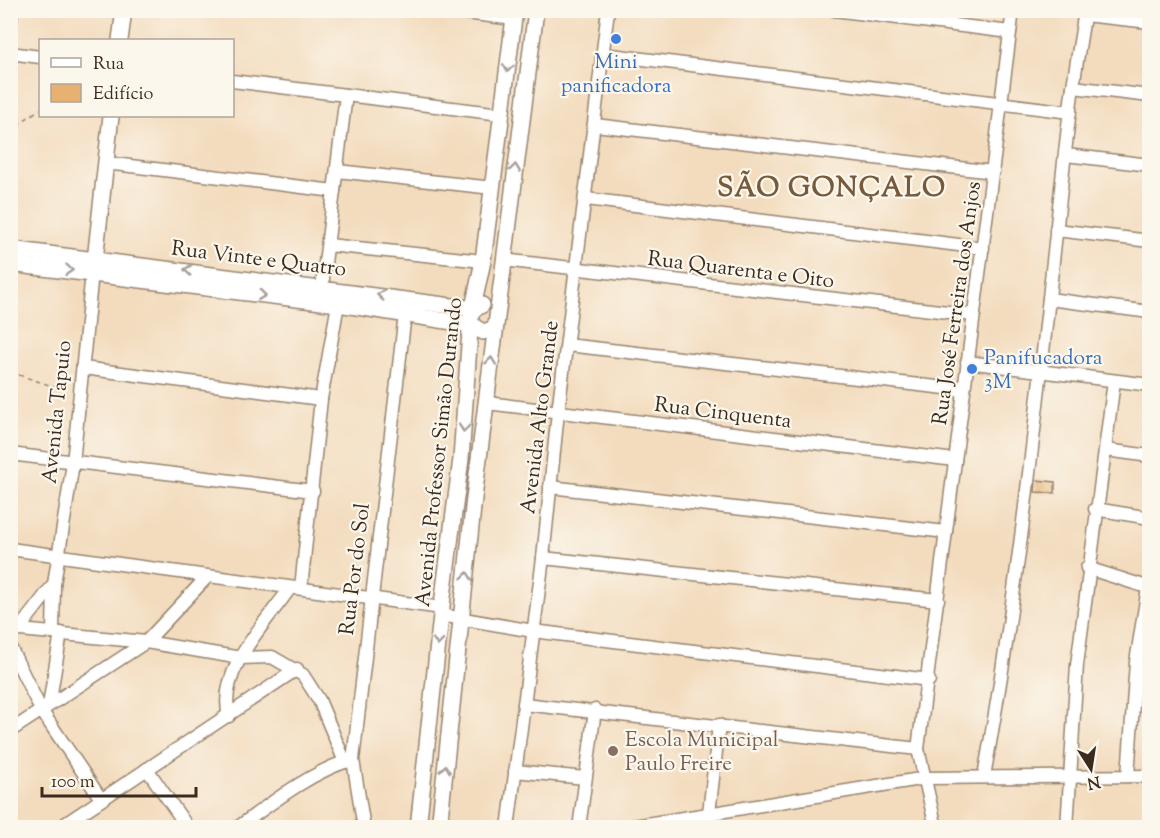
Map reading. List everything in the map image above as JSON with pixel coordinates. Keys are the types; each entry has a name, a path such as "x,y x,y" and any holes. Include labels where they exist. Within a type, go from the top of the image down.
{"street":[{"path":"10,26 12,10"},
{"path":"120,39 124,10"},
{"path":"442,10 515,15"},
{"name":"Avenida Professor Simão Durando","path":"439,828 495,328 499,321 503,260 536,10"},
{"name":"Avenida Alto Grande","path":"508,828 543,558 558,412 608,10"},
{"path":"834,10 1010,32"},
{"name":"Rua José Ferreira dos Anjos","path":"918,749 929,680 963,390 1013,10"},
{"path":"984,776 1003,670 1041,373 1073,87 1084,13 1149,22"},
{"name":"Avenida Professor Simão Durando","path":"418,828 441,611 461,459 471,317 483,261 515,15"},
{"path":"10,53 39,57"},
{"path":"603,54 1070,112"},
{"path":"234,81 501,114"},
{"path":"1073,87 1149,96"},
{"path":"322,287 346,95"},
{"name":"Avenida Tapuio","path":"45,708 57,632 54,584 73,463 111,117"},
{"path":"595,125 993,172"},
{"path":"1066,155 1149,165"},
{"path":"106,163 333,191"},
{"path":"337,171 493,188"},
{"path":"586,199 983,248"},
{"path":"1056,230 1149,241"},
{"path":"328,245 483,261"},
{"name":"Rua Vinte e Quatro","path":"10,249 94,266 472,325 483,332 495,328"},
{"name":"Rua Quarenta e Oito","path":"503,260 974,315"},
{"name":"Rua Vinte e Quatro","path":"10,264 94,266"},
{"name":"Rua Vinte e Quatro","path":"114,269 322,287 474,309 487,305 498,312"},
{"path":"1049,299 1149,312"},
{"path":"422,317 424,300"},
{"path":"229,716 226,702 230,678 241,658 295,588 313,491 321,399 338,304"},
{"name":"Rua Por do Sol","path":"364,828 349,761 405,314"},
{"path":"567,345 963,390"},
{"path":"967,362 1149,386"},
{"path":"83,368 321,399"},
{"path":"1067,828 1068,778 1087,568 1106,450 1114,381"},
{"path":"468,382 474,400 487,403"},
{"name":"Rua Cinquenta","path":"487,403 955,460"},
{"path":"1106,450 1149,456"},
{"path":"10,454 313,491"},
{"path":"550,487 946,532"},
{"path":"1095,509 1149,518"},
{"path":"10,549 370,597 441,611 461,619 533,631 929,680"},
{"path":"543,558 938,600"},
{"path":"1087,568 1149,588 1136,662 1128,776"},
{"path":"10,731 146,642 207,577"},
{"path":"15,629 54,584"},
{"path":"15,629 146,642 241,658 272,657 297,669 315,692 349,761 287,793 237,828"},
{"path":"10,647 101,799"},
{"path":"1136,662 1149,663"},
{"path":"59,828 297,669"},
{"path":"524,704 595,710 918,749 936,828"},
{"path":"579,828 595,710"},
{"path":"708,813 719,725"},
{"path":"147,769 188,828"},
{"path":"515,771 585,778"},
{"path":"622,828 926,778 1149,776"}],"path":[{"path":"10,130 39,110"},
{"path":"10,372 80,395"}],"building":[{"path":"1036,480 1055,482 1055,493 1035,492"}],"place":[{"name":"Mini panificadora","path":"616,39"},
{"name":"Panifucadora 3M","path":"972,369"},
{"name":"Escola Municipal Paulo Freire","path":"613,751"}],"district":[{"name":"SÃO GONÇALO","path":"832,187"}]}
